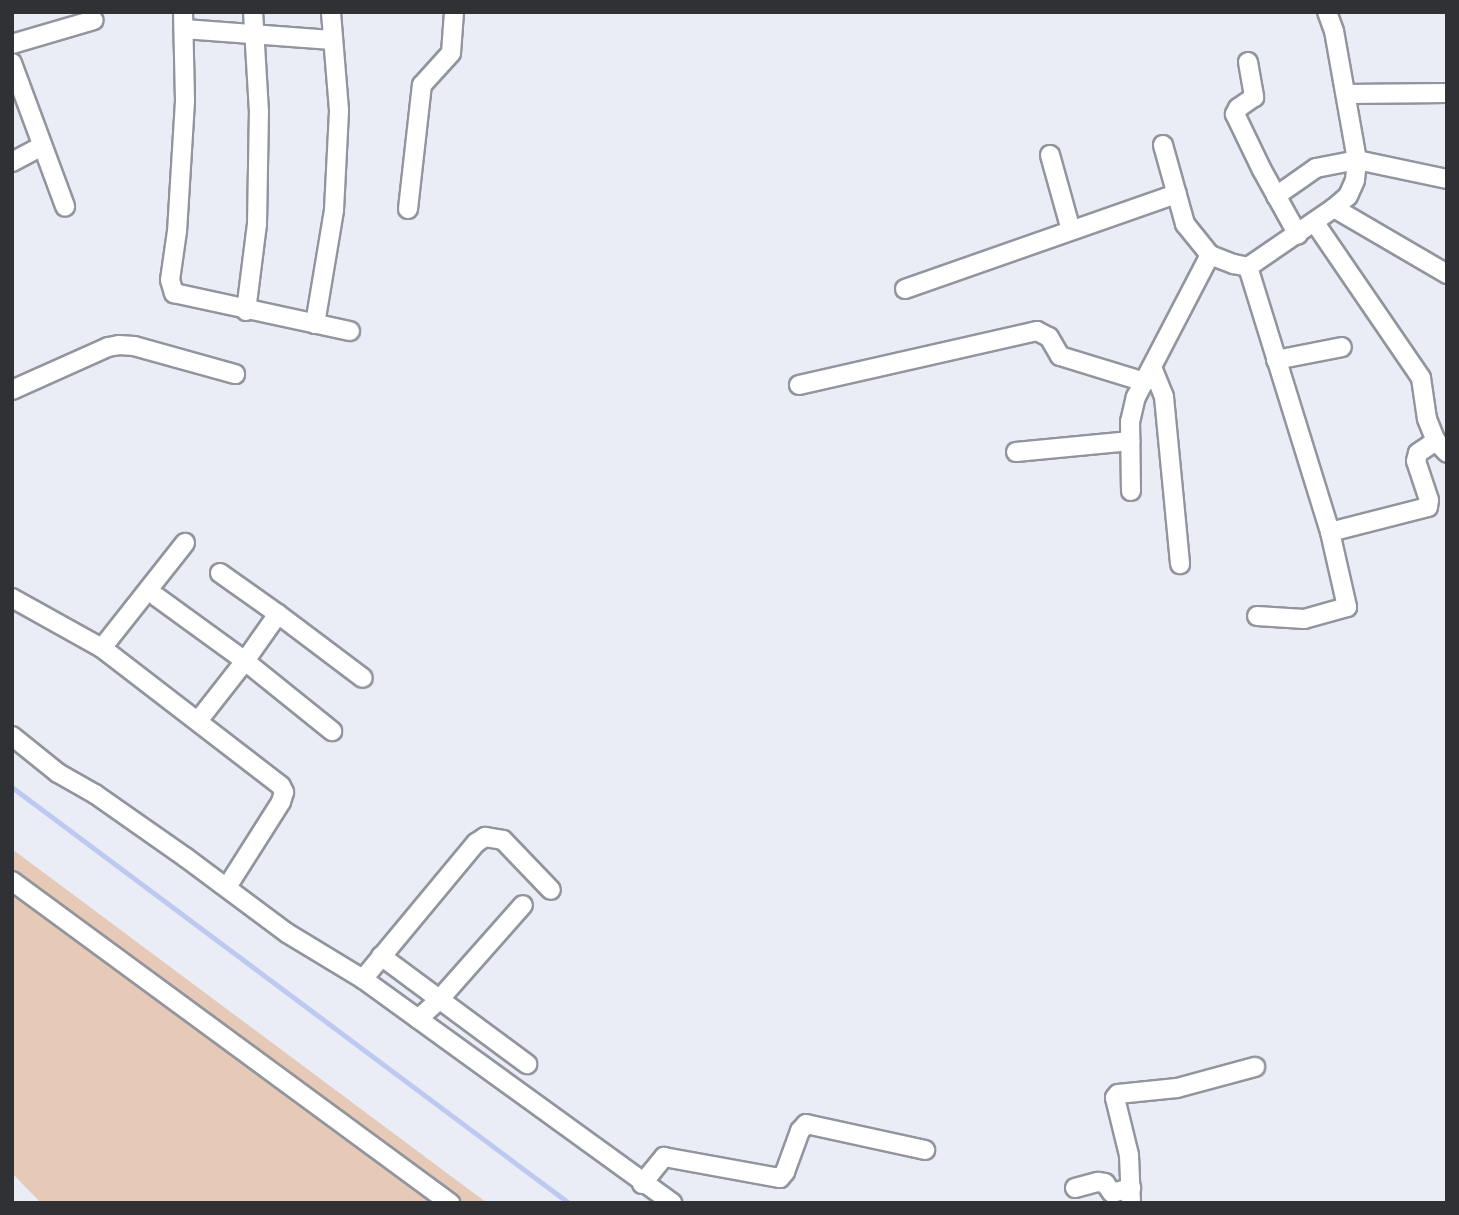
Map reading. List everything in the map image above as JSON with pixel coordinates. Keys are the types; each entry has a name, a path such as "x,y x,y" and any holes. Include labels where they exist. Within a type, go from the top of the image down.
{"street":[{"path":"246,311 257,224 259,112 253,12"},
{"path":"314,324 334,210 339,110 331,12"},
{"path":"408,209 422,85 451,52 454,12"},
{"path":"1248,267 1334,208 1348,196 1355,180 1357,160 1347,94 1334,31 1327,12"},
{"path":"12,44 94,20"},
{"path":"332,40 255,33 183,21 185,101 172,289 177,296 350,331"},
{"path":"1248,62 1254,97 1238,108 1235,114 1298,235"},
{"path":"12,63 65,206"},
{"path":"1347,94 1447,93"},
{"path":"1163,145 1185,224 1210,255 1248,267"},
{"path":"12,162 41,146"},
{"path":"1050,156 1071,230"},
{"path":"1276,196 1316,168 1357,160 1447,179"},
{"path":"905,289 1177,194"},
{"path":"1334,208 1447,274"},
{"path":"1315,223 1420,378 1427,419 1441,447 1418,453 1416,461 1429,500 1428,507 1330,532"},
{"path":"1131,491 1130,422 1136,397 1210,255"},
{"path":"1248,267 1330,532 1347,607 1304,619 1257,616"},
{"path":"800,385 1037,331 1049,337 1060,356 1149,374 1164,397 1180,564"},
{"path":"12,390 108,347 119,345 134,346 235,374"},
{"path":"1276,360 1342,347"},
{"path":"1016,452 1130,441"},
{"path":"102,648 185,543"},
{"path":"220,573 363,678"},
{"path":"157,597 245,661 332,731"},
{"path":"12,598 102,648 281,786 284,792 281,802 232,891"},
{"path":"198,721 278,614"},
{"path":"12,736 58,773 95,794 287,933 363,979 642,1184 672,1203"},
{"path":"363,979 476,843 485,837 503,840 551,890"},
{"path":"12,881 450,1203"},
{"path":"418,1019 438,1001 523,905"},
{"path":"381,956 438,1001 527,1064"},
{"path":"1075,1188 1098,1182 1105,1183 1112,1193 1131,1197 1129,1155 1115,1098 1118,1094 1177,1088 1255,1067"},
{"path":"642,1184 664,1157 780,1178 785,1172 800,1131 806,1124 925,1150"}],"shaded area":[{"path":"12,849 487,1203 41,1203 12,1173"}],"waterway":[{"path":"12,787 569,1203"}]}
